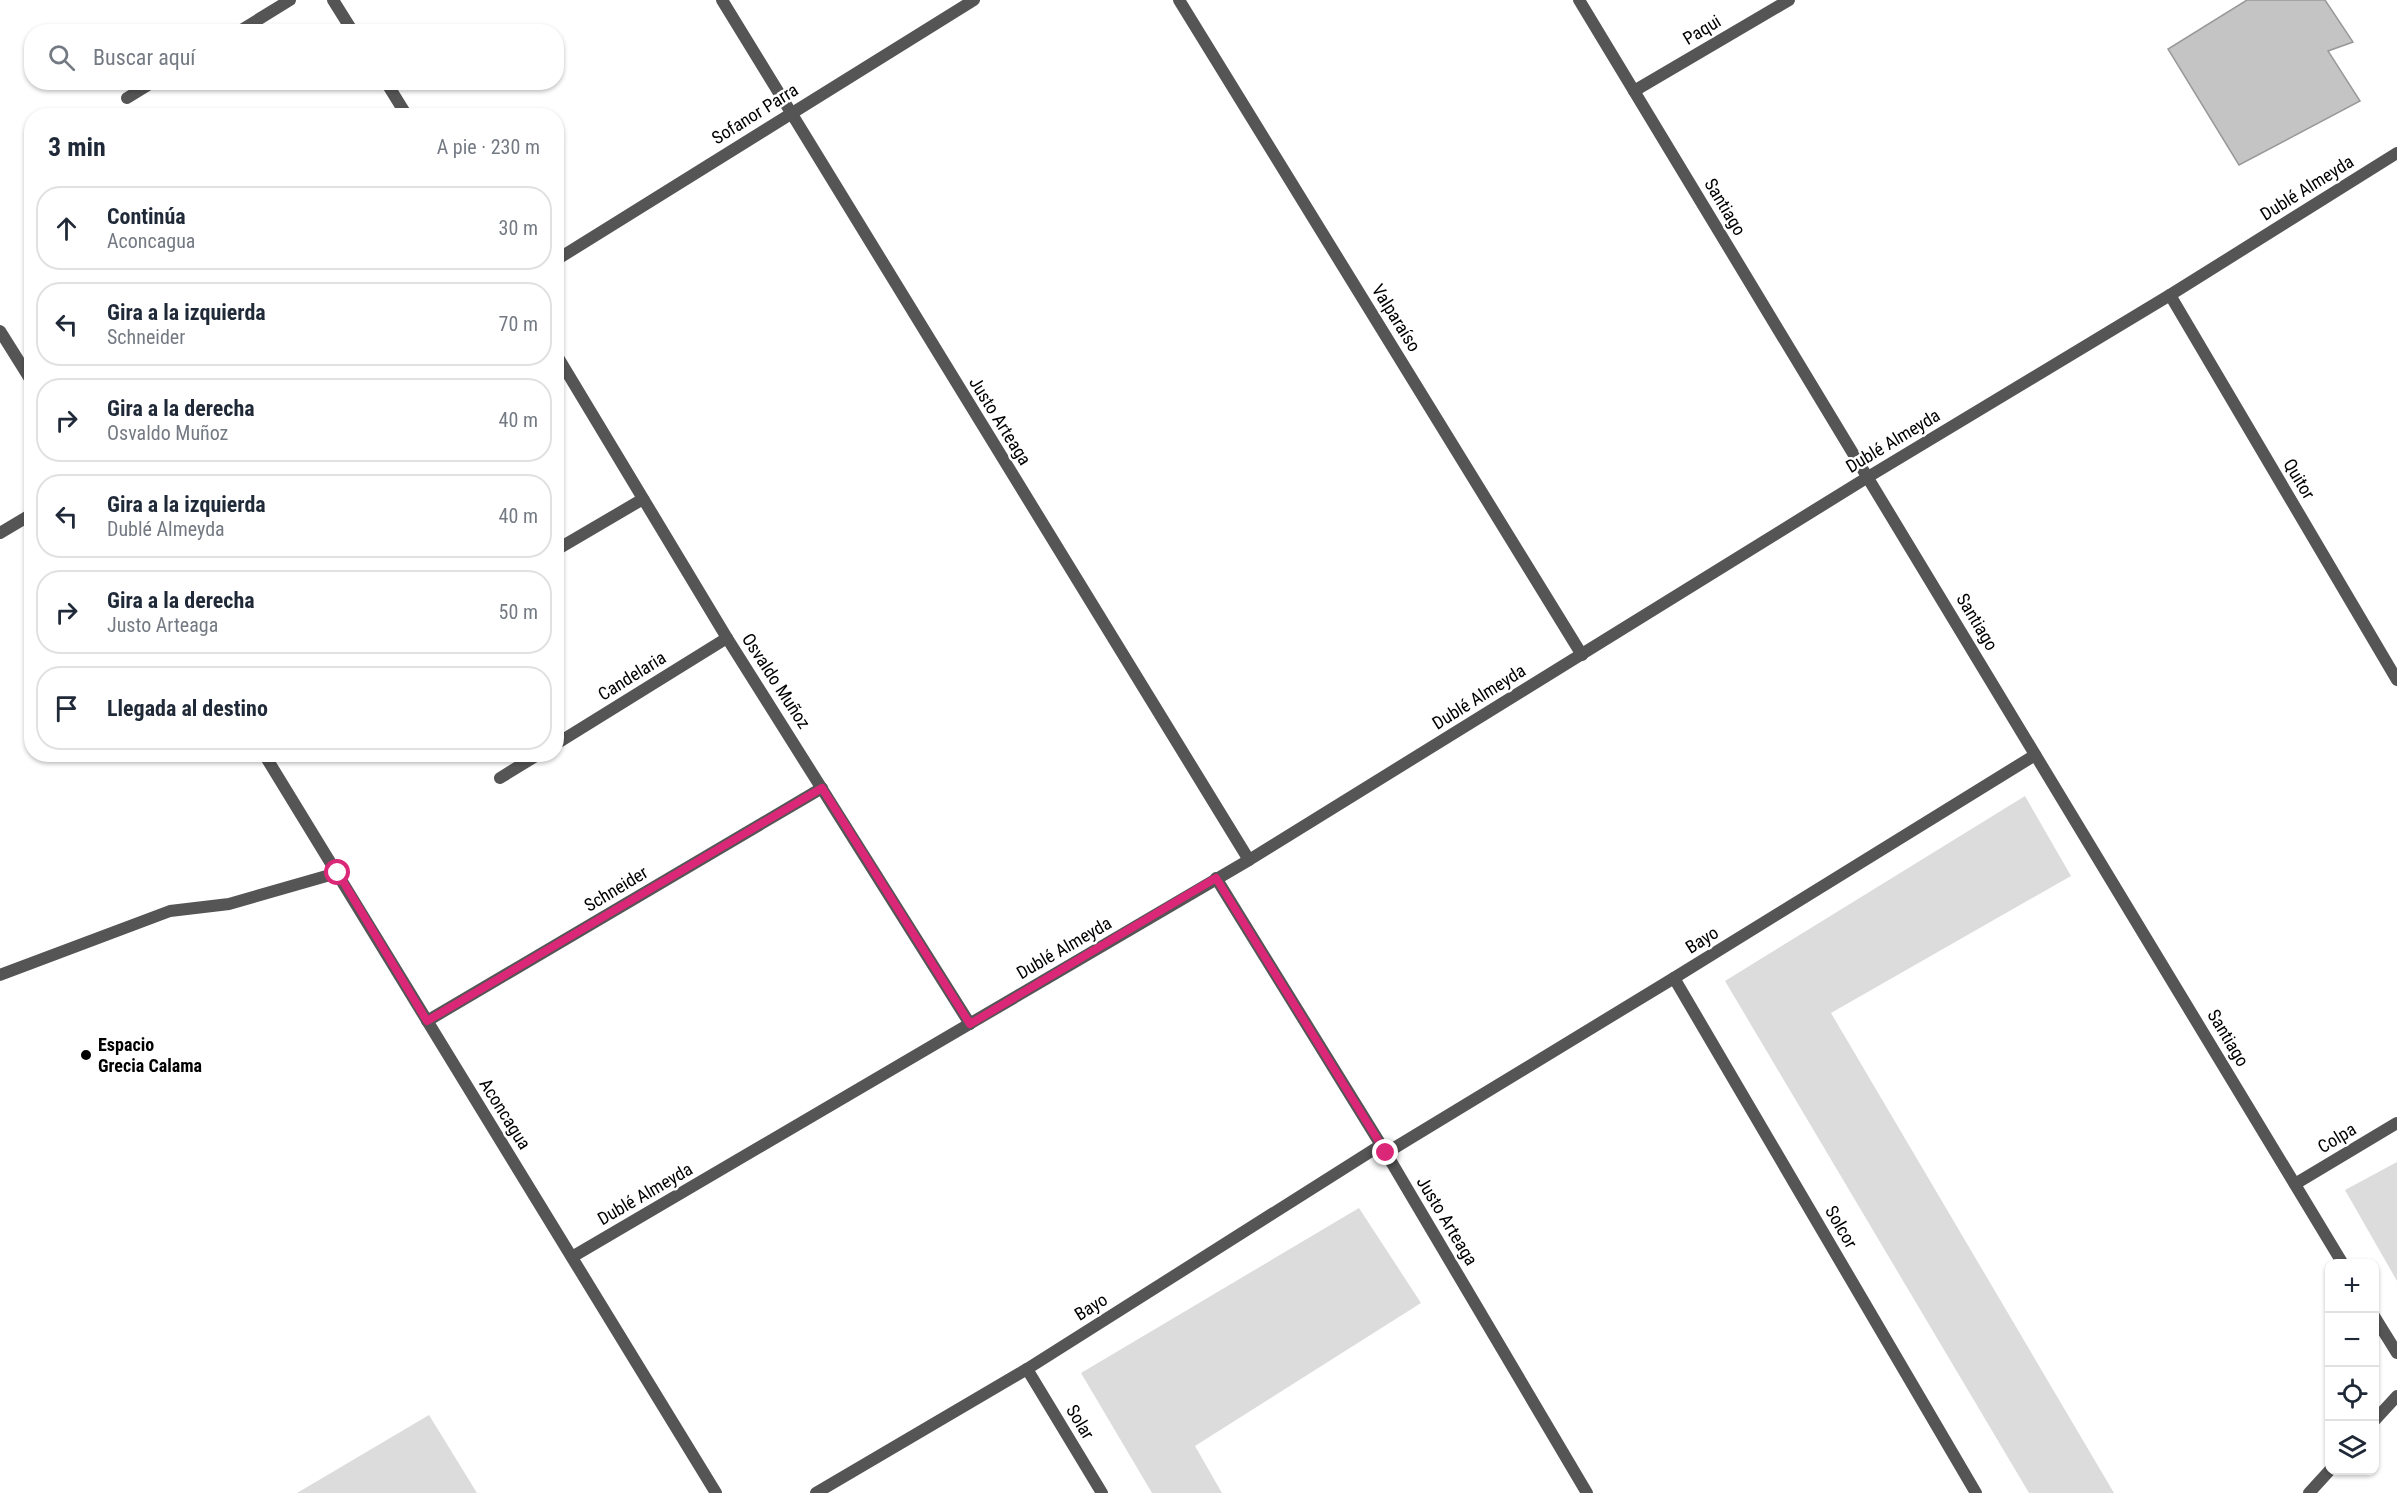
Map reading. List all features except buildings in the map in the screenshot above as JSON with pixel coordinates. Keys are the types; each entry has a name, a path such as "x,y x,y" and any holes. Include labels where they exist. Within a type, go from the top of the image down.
{"street":[{"path":"251,24 290,0"},
{"path":"333,0 348,24"},
{"name":"Justo Arteaga","path":"722,0 1249,860"},
{"name":"Sofanor Parra","path":"564,255 974,0"},
{"name":"Valparaíso","path":"1179,0 1582,655"},
{"name":"Santiago","path":"1579,0 2341,1259"},
{"name":"Paqui","path":"1635,91 1789,0"},
{"path":"127,98 140,90"},
{"path":"391,90 402,108"},
{"name":"Dublé Almeyda","path":"572,1257 1249,860 1868,477 2170,295 2397,153"},
{"name":"Quitor","path":"2170,295 2397,681"},
{"path":"0,331 24,369"},
{"name":"Osvaldo Muñoz","path":"564,367 727,638 970,1024"},
{"path":"564,545 643,499"},
{"path":"0,533 24,519"},
{"name":"Candelaria","path":"564,739 727,638"},
{"name":"Bayo","path":"816,1493 1027,1369 1384,1149 1674,978 2035,754"},
{"name":"Aconcagua","path":"269,762 716,1493"},
{"path":"500,778 526,762"},
{"name":"Schneider","path":"427,1021 822,788"},
{"path":"0,975 171,911 229,904 338,873"},
{"name":"Justo Arteaga","path":"1216,878 1384,1149 1587,1493"},
{"name":"Solcor","path":"1674,978 1976,1493"},
{"name":"Colpa","path":"2295,1184 2397,1123"},
{"path":"2379,1324 2397,1353"},
{"name":"Solar","path":"1027,1369 1102,1493"},
{"path":"2379,1415 2397,1396"},
{"path":"2309,1493 2325,1475"}],"shaded area":[{"path":"2025,796 2071,876 1831,1013 2114,1493 2029,1493 1725,981"},
{"path":"2397,1162 2397,1281 2345,1190"},
{"path":"1359,1208 1421,1303 1195,1446 1222,1493 1152,1493 1081,1373"},
{"path":"429,1415 477,1493 297,1493"}],"place":[{"name":"Espacio Grecia Calama","path":"86,1055"}],"route":[{"path":"338,873 427,1021 822,788 970,1024 1216,878 1386,1153"}]}
